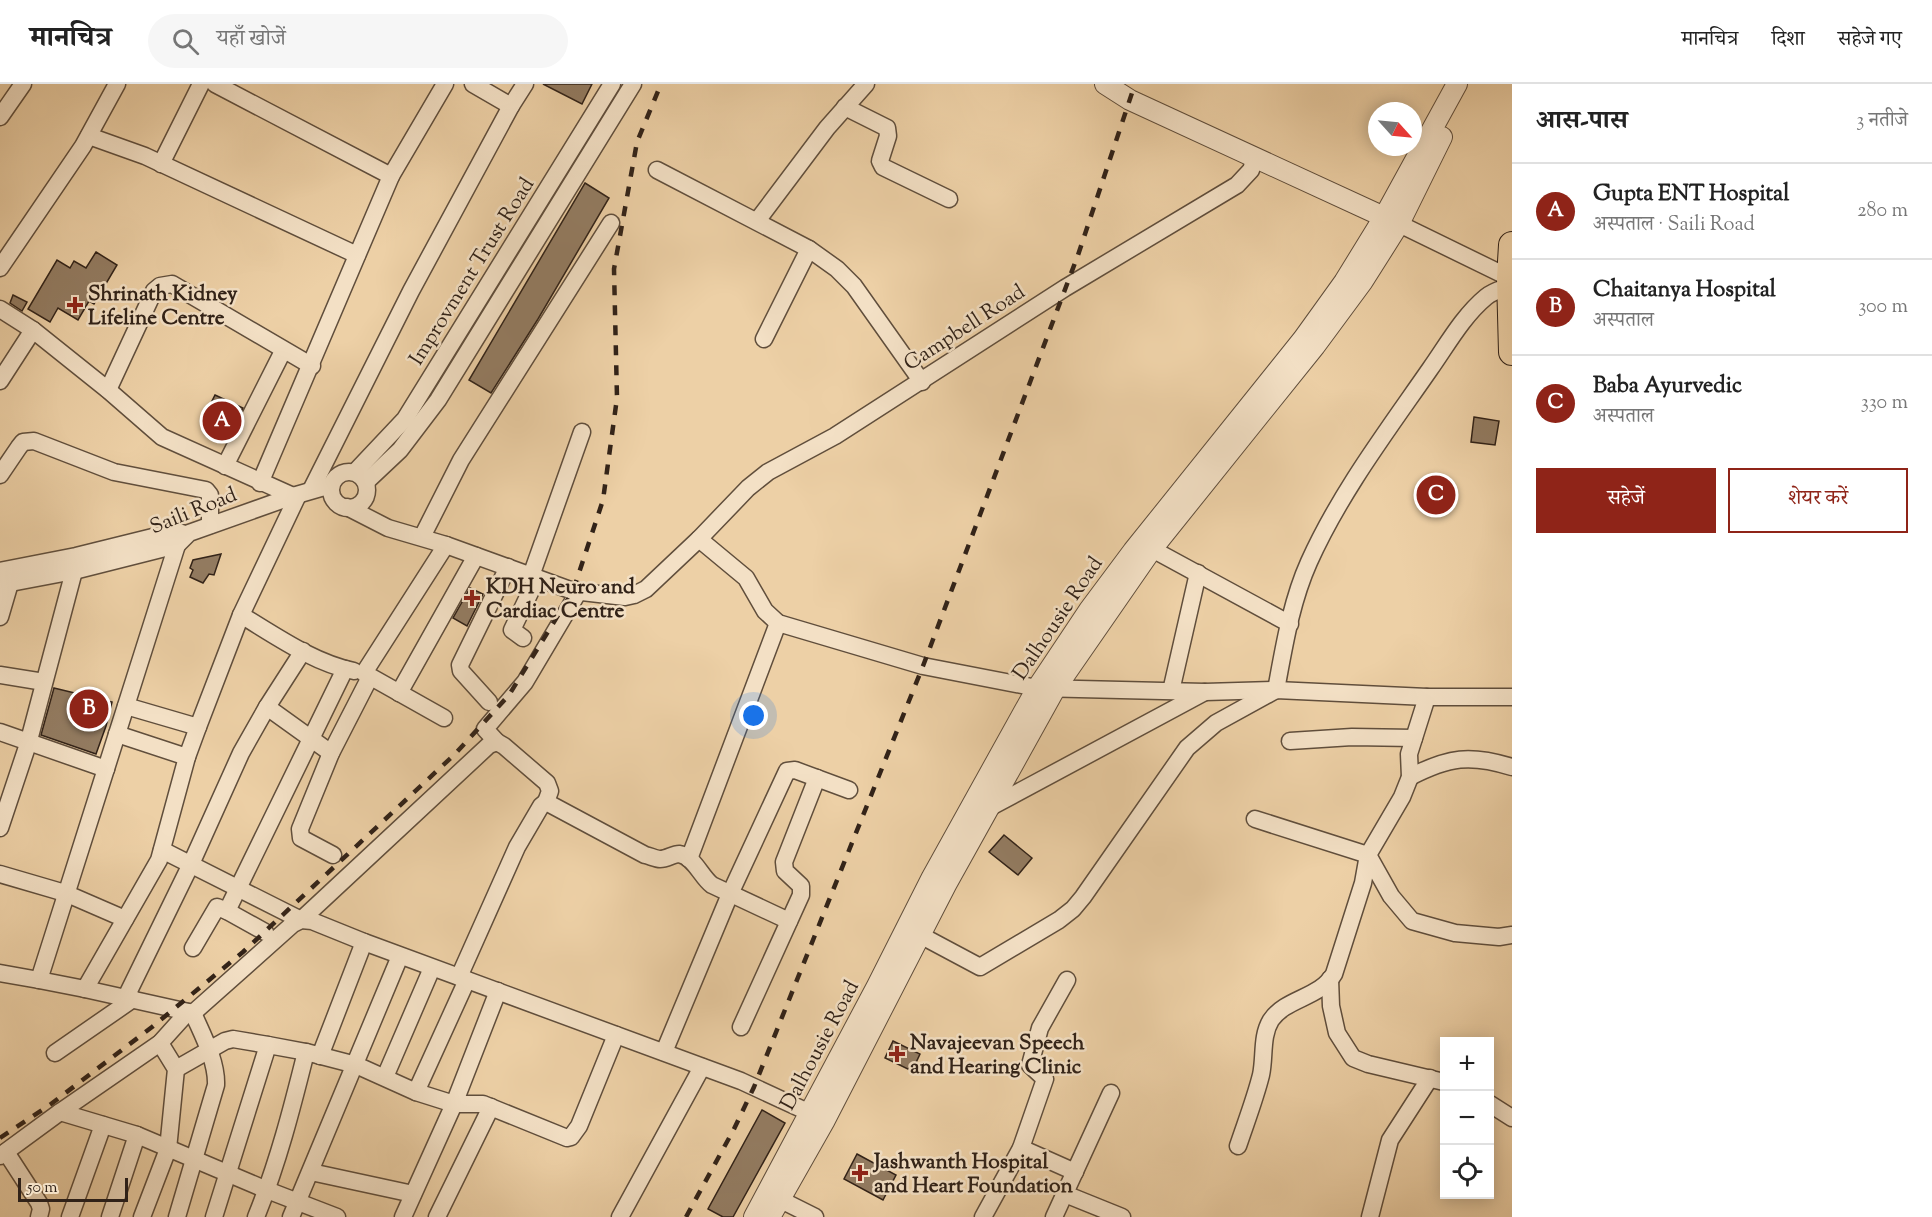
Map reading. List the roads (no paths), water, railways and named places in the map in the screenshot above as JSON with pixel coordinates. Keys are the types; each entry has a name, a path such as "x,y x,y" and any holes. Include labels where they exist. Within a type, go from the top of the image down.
{"main road":[{"path":"1512,245 1512,352"}],"street":[{"path":"0,117 23,84"},
{"path":"0,268 89,136 117,84"},
{"path":"161,164 201,84"},
{"path":"215,84 391,176"},
{"path":"261,483 391,176 445,84"},
{"path":"473,84 511,106"},
{"path":"86,988 159,860 187,757 241,615 301,494 525,84"},
{"name":"Improvment Trust Road","path":"360,477 405,420 498,285 612,84"},
{"path":"498,285 633,84"},
{"path":"757,221 845,107 866,84"},
{"path":"1105,84 1130,100 1391,220 1511,295"},
{"name":"Dalhousie Road","path":"1391,220 1457,84"},
{"name":"Dalhousie Road","path":"753,1217 773,1196 920,935 989,808 1046,688 1249,418 1303,339 1391,220 1468,84"},
{"path":"845,107 887,128 888,136 880,161 883,167 949,199"},
{"path":"89,136 161,164 357,255"},
{"name":"Campbell Road","path":"347,507 388,528 422,537 579,591 625,597 634,595 660,577 748,488 768,472 835,436 1065,288 1237,185 1251,170 1255,158"},
{"path":"657,170 809,249 837,269 854,286 922,382"},
{"path":"422,537 460,460 611,223"},
{"path":"764,339 809,249"},
{"path":"108,390 154,291 165,284 172,284 312,366"},
{"path":"920,935 980,967 1059,920 1083,897 1187,747 1216,723 1276,690 1299,587 1336,509 1376,446 1468,316 1488,295 1511,295"},
{"path":"0,309 33,330 162,437 261,483 301,494"},
{"path":"0,381 33,330"},
{"path":"225,466 283,351"},
{"name":"Dalhousie Road","path":"817,1116 963,822 1046,688 1089,610 1197,469 1249,418"},
{"path":"523,638 512,630 534,577 582,432"},
{"path":"0,475 23,442 33,441 114,472 206,490 210,495 210,525"},
{"path":"347,471 360,477 367,490 361,503 354,507 347,507 339,505 334,500 331,485 334,478 347,471"},
{"name":"Saili Road","path":"3,580 74,571 331,485"},
{"path":"0,617 3,580 76,556 180,537 39,980"},
{"path":"699,539 746,578 765,611 778,623 923,666 1046,688 1205,692 1276,690 1427,697 1512,697"},
{"path":"333,855 301,838 300,829 331,753 367,675 446,545"},
{"path":"1152,549 1290,624"},
{"path":"399,693 476,556"},
{"path":"489,702 461,671 460,665 508,567"},
{"path":"0,828 28,744 74,571"},
{"path":"1171,691 1198,573"},
{"path":"417,1092 517,847 550,792 547,783 497,742 485,729 525,682 579,591"},
{"path":"241,615 303,651 345,669 367,675 444,718"},
{"path":"689,859 778,623"},
{"path":"55,1053 130,998 241,753 303,651"},
{"path":"227,911 345,669"},
{"path":"0,675 44,682"},
{"path":"963,822 1205,692"},
{"path":"1238,1146 1261,1073 1265,1033 1270,1021 1281,1011 1325,986 1330,979 1360,893 1368,855 1402,797 1410,777 1409,754 1427,697"},
{"path":"126,706 198,727"},
{"path":"267,707 331,753"},
{"path":"0,732 28,744 106,769"},
{"path":"117,734 187,757"},
{"path":"1290,741 1352,737 1413,738"},
{"path":"39,1217 41,1209 39,1203 3,1154 160,1043 191,1012 293,924 302,920 489,745 497,742"},
{"path":"1410,777 1431,766 1451,760 1487,760 1512,767"},
{"path":"664,1052 730,894 787,771 795,770 849,790"},
{"path":"741,1027 802,890 801,886 786,871 785,857 817,778"},
{"path":"546,802 645,855 660,859 678,854 689,859 706,881 789,921"},
{"path":"1255,819 1368,855 1391,896 1412,921 1455,933 1499,937 1512,935"},
{"path":"162,850 302,920 312,921 432,968 702,1066 817,1116"},
{"path":"0,874 65,893 125,919"},
{"path":"193,948 217,907 265,932"},
{"path":"256,1217 313,1054 364,942"},
{"path":"291,1217 400,956"},
{"path":"385,1077 432,968"},
{"path":"0,973 86,988 191,1012"},
{"path":"1330,979 1331,1006 1337,1033 1353,1058 1368,1064 1437,1080 1390,1140 1370,1217"},
{"path":"983,1217 1021,1148 1045,1078 1030,1065 1040,1028 1067,980"},
{"path":"403,1217 454,1104 498,992"},
{"path":"177,1217 216,1085 208,1051 191,1012"},
{"path":"176,1070 233,1039 268,1045 356,1065 417,1092 454,1104 476,1103 491,1107 567,1138 572,1137 579,1126 616,1035"},
{"path":"142,1217 168,1149 176,1070 160,1043"},
{"path":"214,1217 268,1045"},
{"path":"620,1217 702,1066"},
{"path":"1054,1217 1111,1093"},
{"path":"437,1217 491,1107"},
{"path":"1494,1107 1512,1118"},
{"path":"60,1112 137,1135 332,1216"},
{"path":"70,1217 103,1125"},
{"path":"110,1217 137,1135"},
{"path":"1021,1148 1075,1172"},
{"path":"311,1172 413,1194"},
{"path":"1065,1194 1122,1217"},
{"path":"773,1196 815,1217"},
{"name":"Dalhousie Road","path":"770,1217 773,1196"}],"railway":[{"path":"0,1138 51,1104 152,1027 243,952 455,754 509,695 573,591 603,500 617,398 614,269 637,142 661,84"},
{"path":"686,1217 754,1087 923,666 1078,255 1135,84"}],"place":[{"name":"Shrinath Kidney Lifeline Centre","path":"75,305"},
{"name":"Gupta ENT Hospital","path":"222,421"},
{"name":"Baba Ayurvedic","path":"1436,495"},
{"name":"KDH Neuro and Cardiac Centre","path":"472,598"},
{"name":"Chaitanya Hospital","path":"89,709"},
{"name":"Navajeevan Speech and Hearing Clinic","path":"897,1054"},
{"name":"Jashwanth Hospital and Heart Foundation","path":"860,1173"}]}
